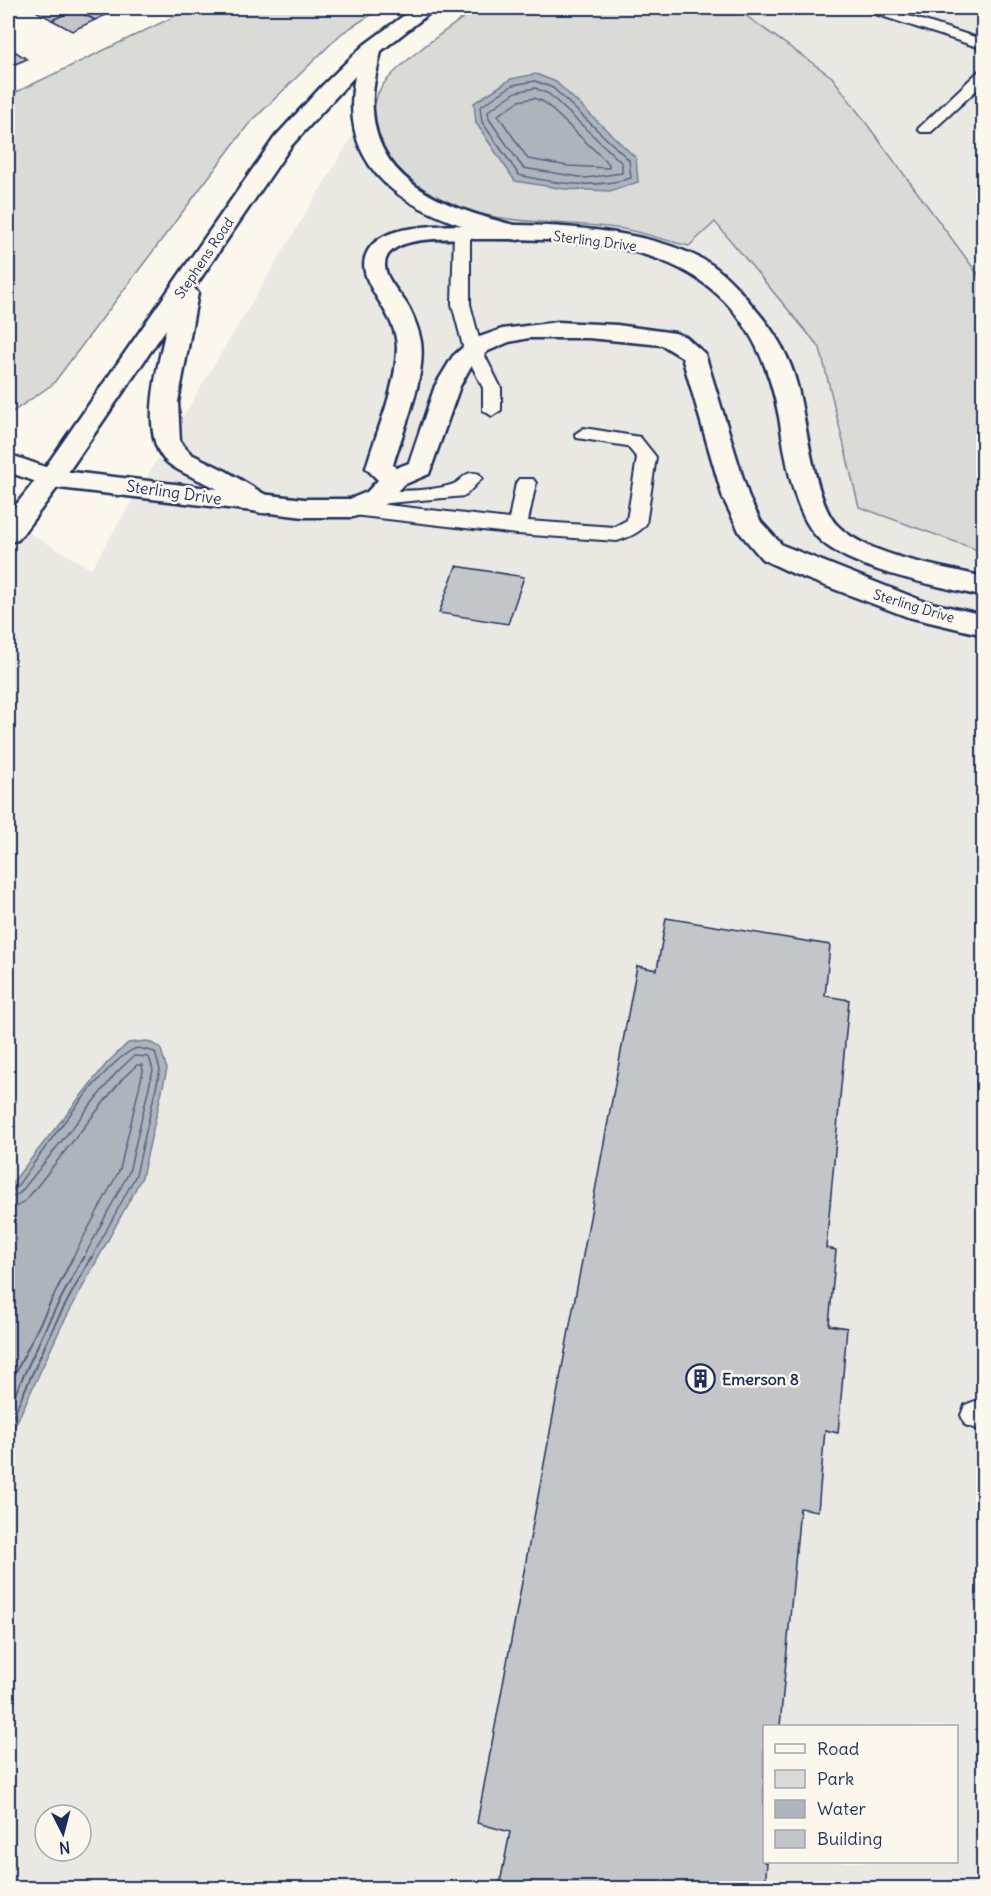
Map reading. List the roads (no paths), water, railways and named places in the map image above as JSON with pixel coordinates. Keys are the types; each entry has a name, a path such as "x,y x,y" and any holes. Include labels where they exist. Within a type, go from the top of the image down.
{"street":[{"name":"Stephens Road","path":"8,534 51,478 283,142 329,90 371,49 426,8"},
{"path":"371,49 363,85 361,112 367,143 374,160 392,180 433,206 480,224 518,233"},
{"name":"Sterling Drive","path":"394,479 379,468 400,393 409,347 396,305 375,272 374,259 382,249 396,239 425,233 462,232 518,233 627,243 676,256 700,267 723,286 774,349 811,498 825,530 854,551 984,587"},
{"path":"189,280 165,405 166,442 173,453 189,464 208,472 265,506"},
{"name":"Sterling Drive","path":"8,463 51,478 129,486 265,506 364,503 394,479 420,468 446,388 473,350 502,336 540,331 585,330 677,342 693,354 698,367 735,498 750,527 771,552 804,567 918,610 984,625"}],"lane":[{"path":"871,8 984,45"},
{"path":"926,129 984,74"},
{"path":"462,232 461,304 473,350 492,388 492,410"},
{"path":"364,503 517,527 616,534 636,524 647,457 633,441 584,434"},
{"path":"364,503 458,491 472,478"},
{"path":"517,527 526,483"}],"water":[{"path":"536,74 556,82 636,158 638,182 610,191 565,189 515,181 476,123 474,103 511,79"},
{"path":"147,1041 160,1047 167,1069 142,1177 61,1327 8,1441 8,1188 107,1063 128,1043"}],"place":[{"name":"Emerson 8","path":"701,1379"}]}
